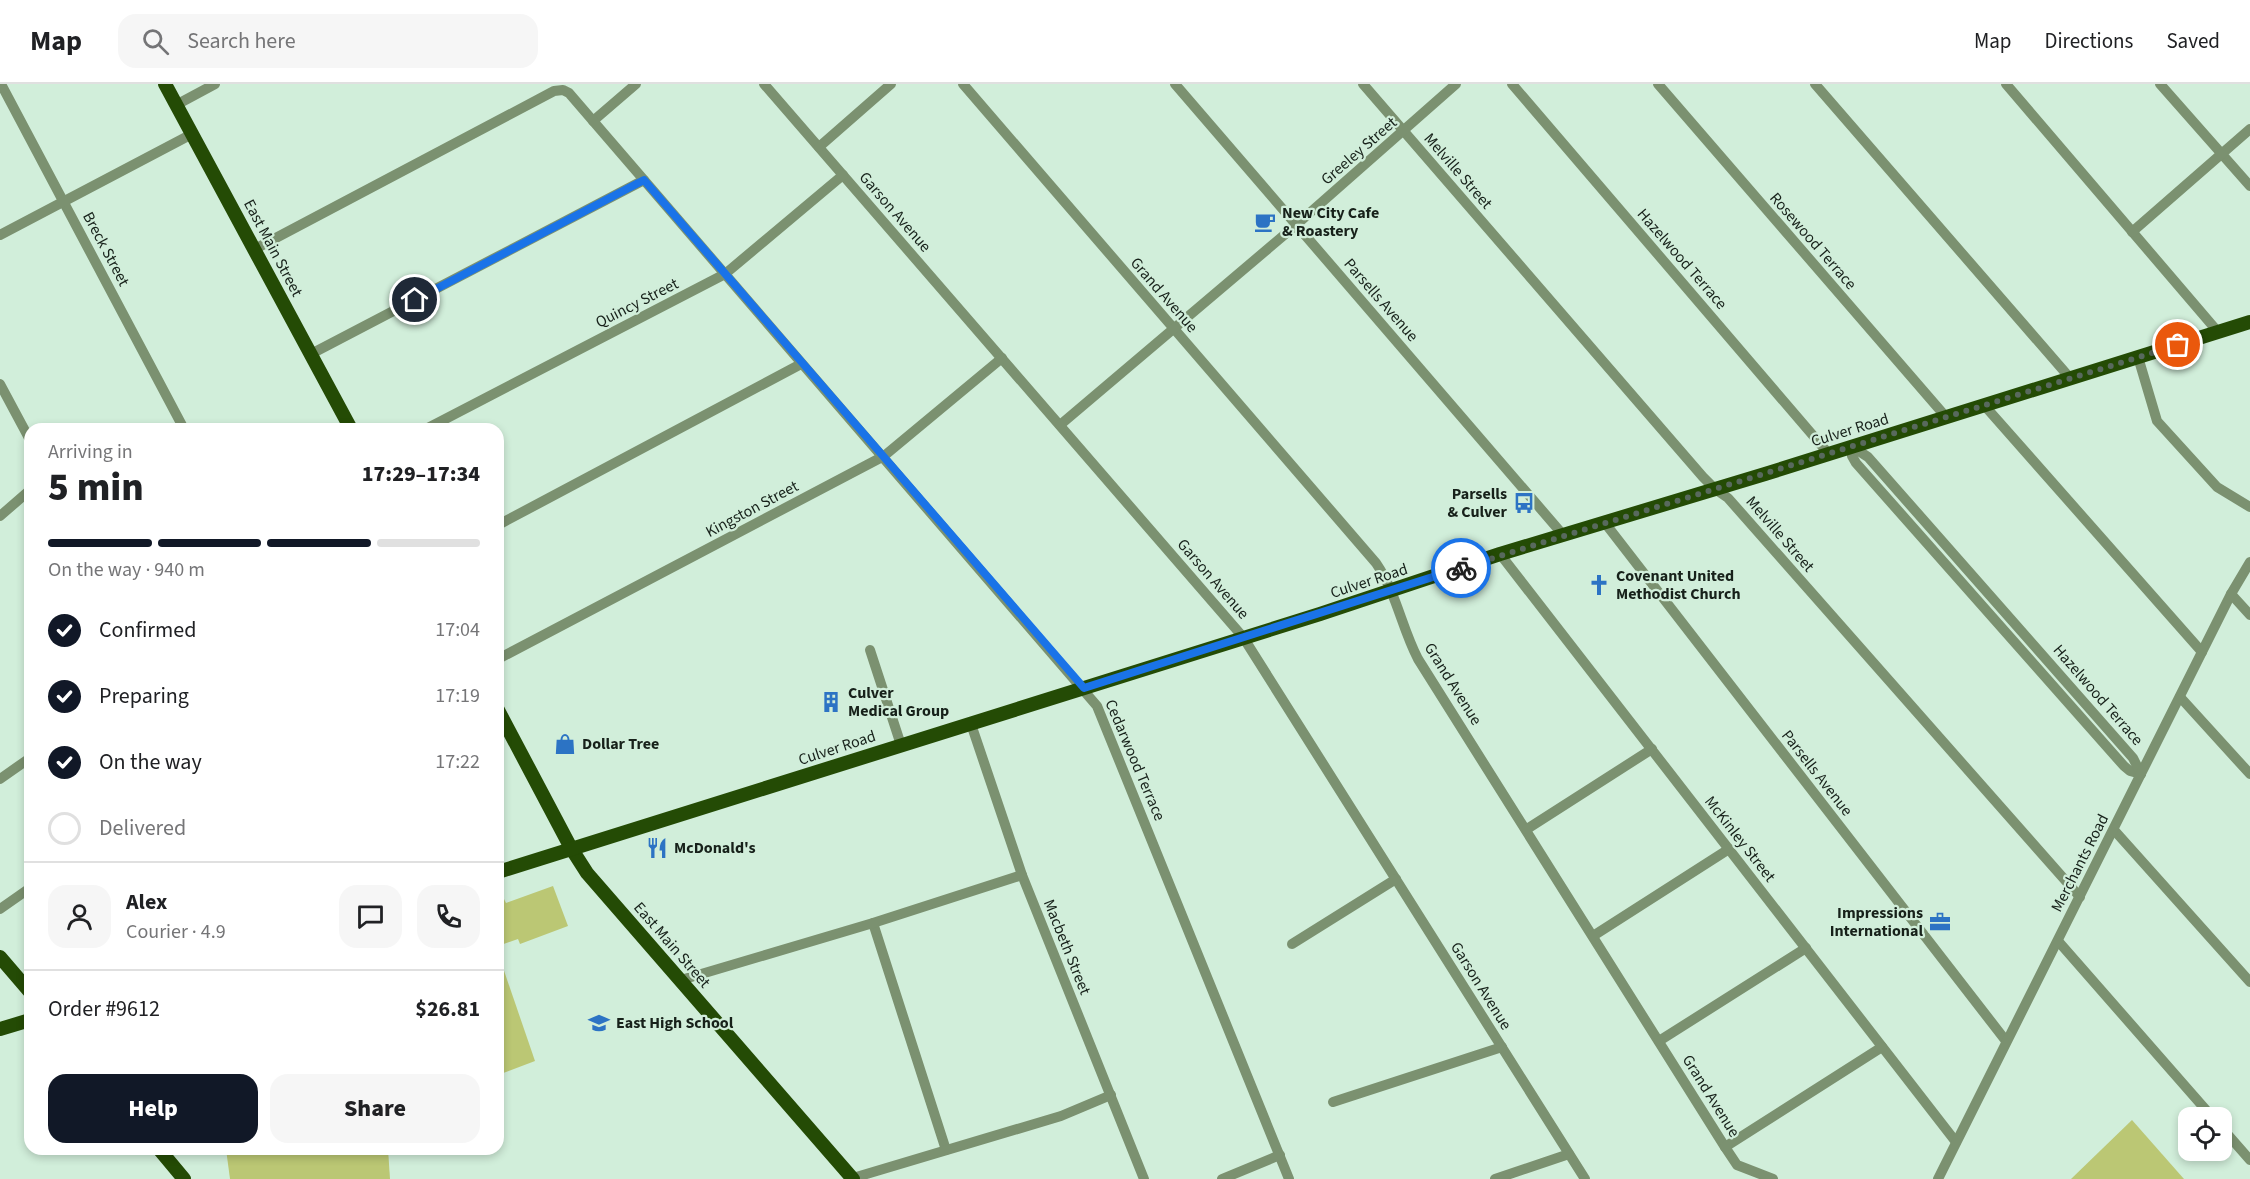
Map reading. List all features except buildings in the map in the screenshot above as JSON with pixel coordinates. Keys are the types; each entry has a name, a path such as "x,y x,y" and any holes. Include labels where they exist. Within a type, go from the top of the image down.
{"main road":[{"name":"East Main Street","path":"165,84 348,423"},
{"name":"Culver Road","path":"504,870 971,724 1500,554 2250,322"},
{"name":"East Main Street","path":"504,721 571,848 587,873 853,1179"},
{"path":"0,957 24,985"},
{"path":"0,1029 24,1022"},
{"path":"164,1155 184,1179"}],"street":[{"name":"Breck Street","path":"1,84 181,423"},
{"path":"176,105 215,84"},
{"path":"593,121 636,84"},
{"name":"Garson Avenue","path":"764,84 1243,637 1585,1179"},
{"path":"819,147 891,84"},
{"name":"Grand Avenue","path":"963,84 1376,563 1393,590 1411,645 1418,659 1725,1147 1737,1165 1773,1179"},
{"name":"Parsells Avenue","path":"1175,84 1564,536"},
{"name":"Melville Street","path":"1363,84 1715,489 1728,498 2080,897"},
{"name":"Greeley Street","path":"1060,425 1296,225 1456,84"},
{"name":"Hazelwood Terrace","path":"1512,84 1828,453"},
{"name":"Rosewood Terrace","path":"1658,84 1946,417"},
{"path":"1815,84 2070,378"},
{"path":"2006,84 2218,332"},
{"path":"2160,84 2250,186"},
{"name":"Cedarwood Terrace","path":"255,249 554,92 566,91 1084,688 1102,715 1289,1179"},
{"path":"2132,232 2250,129"},
{"path":"0,235 192,134"},
{"name":"Quincy Street","path":"438,423 725,274 843,175"},
{"path":"311,354 644,180"},
{"path":"2138,357 2157,421 2217,487 2250,507"},
{"name":"Kingston Street","path":"504,656 884,456 1002,358"},
{"path":"504,522 801,364"},
{"path":"0,384 24,429"},
{"path":"1984,405 2202,652"},
{"name":"Hazelwood Terrace","path":"1851,446 1852,456 1856,463 2124,766 2130,771 2141,774"},
{"path":"0,516 24,495"},
{"name":"Parsells Avenue","path":"1605,523 2006,1041"},
{"name":"McKinley Street","path":"1500,554 1956,1142"},
{"name":"Merchants Road","path":"1938,1179 2231,594 2250,562"},
{"path":"2231,594 2250,615"},
{"path":"870,650 901,745"},
{"path":"2180,697 2250,774"},
{"name":"Macbeth Street","path":"971,724 1022,875 1144,1179"},
{"path":"1527,829 1652,749"},
{"path":"0,779 24,762"},
{"path":"2114,830 2250,982"},
{"path":"1593,936 1729,849"},
{"path":"681,980 873,923 1022,875"},
{"path":"1292,944 1395,879"},
{"path":"0,909 24,892"},
{"path":"873,923 946,1150"},
{"path":"2058,941 2203,1107"},
{"path":"1659,1041 1806,948"},
{"path":"1333,1102 1502,1047"},
{"path":"1725,1147 1882,1047"},
{"path":"853,1179 1061,1116 1111,1095"},
{"path":"2232,1139 2250,1160"},
{"path":"1495,1179 1569,1154"},
{"path":"1222,1179 1280,1155"}],"green space":[{"path":"553,886 568,926 520,944 518,939 504,944 504,899 506,903"},
{"path":"504,971 535,1061 504,1073"},
{"path":"2132,1120 2184,1179 2071,1179"},
{"path":"227,1155 388,1155 390,1179 230,1179"}],"way so far":[{"path":"1461,568 2178,345"}],"place":[{"name":"New City Cafe & Roastery","path":"1265,222"},
{"name":"Parsells & Culver","path":"1524,503"},
{"name":"Covenant United Methodist Church","path":"1599,585"},
{"name":"Culver Medical Group","path":"831,702"},
{"name":"Dollar Tree","path":"565,744"},
{"name":"McDonald's","path":"657,848"},
{"name":"Impressions International","path":"1940,922"},
{"name":"East High School","path":"599,1023"}],"route":[{"path":"415,300 644,180 1084,688 1461,568"}]}
